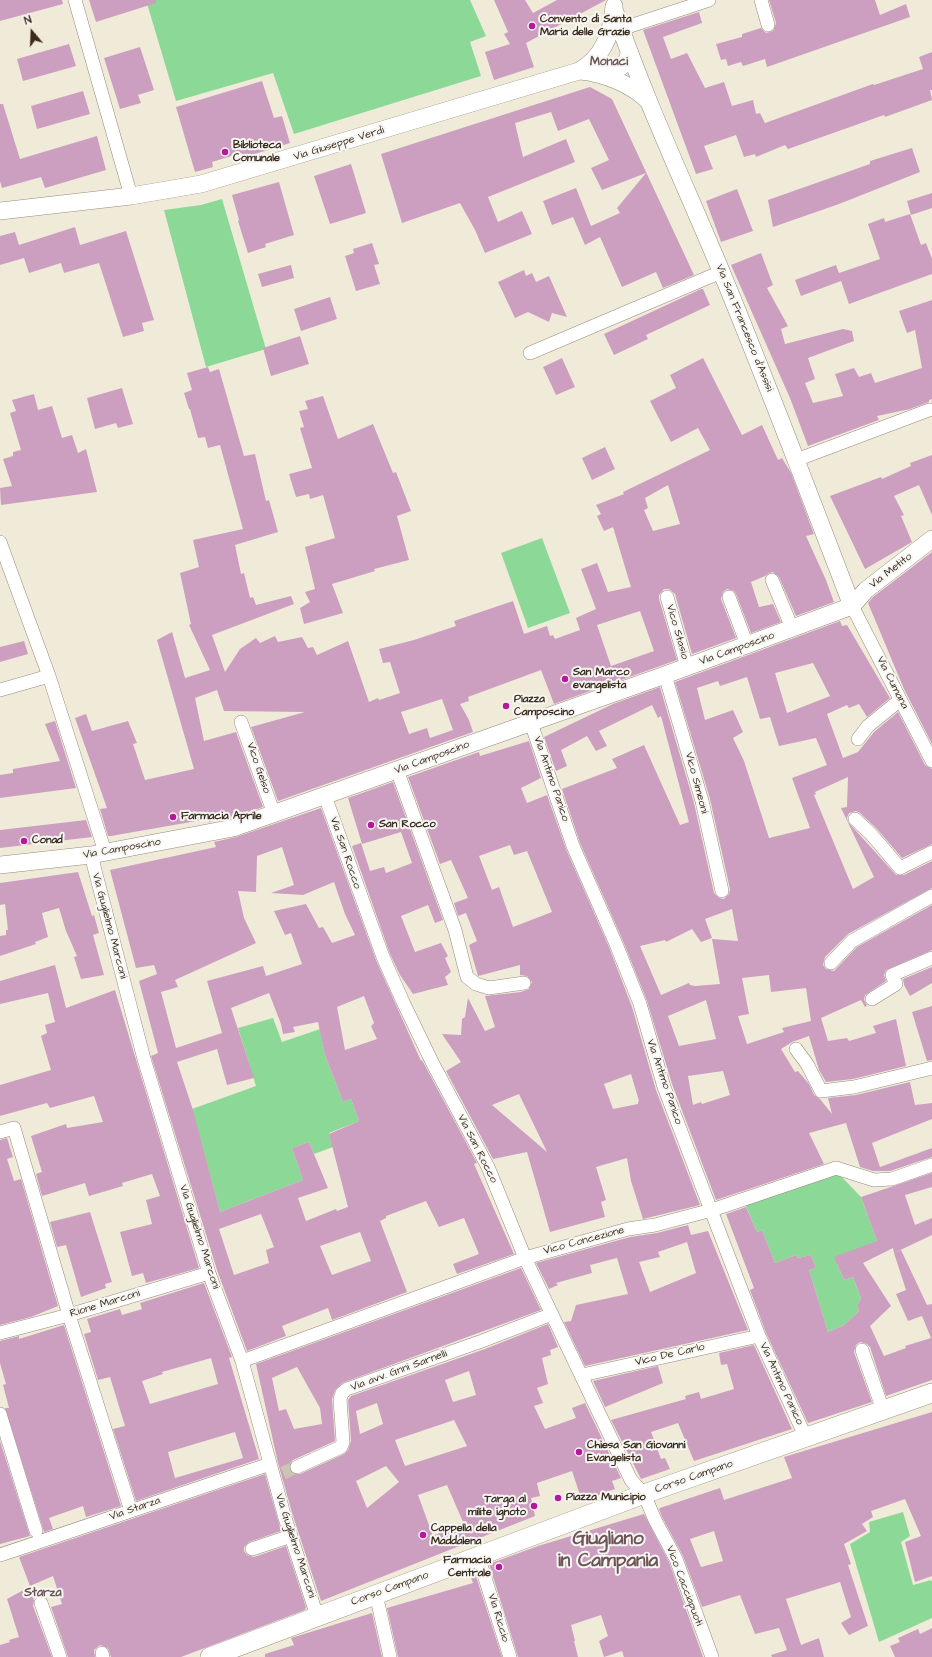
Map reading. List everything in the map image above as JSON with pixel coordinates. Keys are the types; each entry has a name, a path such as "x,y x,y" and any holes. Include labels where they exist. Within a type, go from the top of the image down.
{"main road":[{"name":"Corso Campano","path":"210,1657 644,1494 932,1393"}],"street":[{"path":"75,0 131,196"},
{"path":"621,29 709,0"},
{"path":"761,0 768,25"},
{"path":"613,3 611,30 601,51 596,67 643,95 651,105"},
{"name":"Via San Francesco d'Assisi","path":"613,3 629,53 721,272 852,606"},
{"name":"Via Giuseppe Verdi","path":"0,211 131,196 201,184 596,67 601,56 615,51 629,53"},
{"path":"530,353 721,272"},
{"path":"796,460 929,410"},
{"name":"Via Metito","path":"852,606 866,590 932,539"},
{"name":"Via Guglielmo Marconi","path":"0,542 49,676 98,853 144,1059 209,1273 242,1361 270,1464 278,1476 290,1536 317,1616"},
{"path":"772,580 792,628"},
{"name":"Vico Stasio","path":"667,597 687,667"},
{"path":"729,597 747,645"},
{"name":"Via Camposcino","path":"0,865 98,853 233,828 665,675 852,606"},
{"name":"Via Cumana","path":"852,606 932,761"},
{"name":"Vico Simeoni","path":"665,675 702,801 722,891"},
{"path":"0,690 49,676"},
{"path":"858,739 868,726 900,700"},
{"name":"Vico Gelso","path":"241,722 274,814"},
{"name":"Via Antimo Panico","path":"531,723 573,846 616,944 640,1004 664,1087 759,1336 806,1438"},
{"path":"397,770 455,930 467,977 476,984 488,988 524,983"},
{"name":"Via San Rocco","path":"325,796 383,957 432,1064 488,1167 525,1258 582,1375 630,1480 644,1494"},
{"path":"855,819 871,834 900,868 932,852"},
{"path":"831,963 852,941 932,896"},
{"path":"872,999 896,984 892,975 932,958"},
{"path":"796,1050 807,1064 821,1091 854,1086 932,1068"},
{"path":"0,1132 14,1128 69,1315 131,1510"},
{"name":"Vico Concezione","path":"242,1361 525,1258 628,1229 655,1225 712,1210 836,1168 874,1180 892,1179 932,1165"},
{"name":"Rione Marconi","path":"0,1333 69,1315 209,1273"},
{"name":"Via avv. Gnni Sarnelli","path":"297,1467 341,1447 340,1399 342,1393 347,1389 482,1341 552,1314"},
{"name":"Vico De Carlo","path":"582,1375 759,1336"},
{"path":"862,1350 883,1410"},
{"path":"0,1414 36,1531"},
{"name":"Via Starza","path":"0,1555 270,1464"},
{"name":"Vico Cacciapuoti","path":"644,1494 655,1520 676,1559 712,1657"},
{"path":"252,1549 290,1536"},
{"name":"Via Riccio","path":"478,1556 510,1657"},
{"path":"376,1594 390,1657"},
{"path":"41,1603 60,1657"}],"green space":[{"path":"146,0 470,0 486,36 470,42 481,76 294,134 273,73 176,101"},
{"path":"222,199 266,349 206,367 164,210 201,205"},
{"path":"542,538 570,613 528,628 501,553"},
{"path":"273,1018 282,1042 320,1029 325,1055 343,1102 351,1099 359,1121 329,1133 333,1147 314,1154 309,1142 292,1148 303,1180 220,1212 192,1109 256,1086 238,1028"},
{"path":"837,1172 861,1197 877,1241 837,1264 844,1280 853,1277 861,1298 857,1306 859,1311 844,1325 828,1332 809,1270 816,1268 811,1255 798,1258 796,1255 775,1263 762,1230 757,1232 745,1204"},
{"path":"903,1512 910,1536 901,1542 913,1585 931,1580 932,1582 932,1618 879,1642 850,1544 870,1532 869,1522"}],"building":[{"path":"0,0 62,0 63,4 0,21"},
{"path":"89,0 156,0 156,3 96,22"},
{"name":"Convento di Santa Maria delle Grazie","path":"494,0 525,0 533,13 557,0 606,0 526,43 534,67 494,80 485,52 510,44 504,34 508,32"},
{"path":"769,0 875,0 880,15 906,4 910,17 767,67 765,59 743,66 741,62 728,66 726,59 721,60 716,44 742,37 742,34 761,28 766,33 773,31 776,23"},
{"path":"699,12 702,23 663,37 671,59 687,53 705,88 724,82 732,106 753,100 756,114 760,113 765,123 873,84 874,85 923,69 919,57 932,52 932,90 930,90 932,100 885,117 884,115 788,149 785,145 756,157 755,154 744,157 736,135 704,146 713,169 696,174 643,30"},
{"path":"69,44 76,66 23,81 17,59"},
{"path":"140,47 154,90 138,95 141,103 120,109 104,58"},
{"path":"262,81 274,118 282,116 290,143 245,157 241,153 212,162 213,167 195,172 176,107"},
{"path":"590,87 612,99 694,275 663,288 656,272 622,287 600,237 585,245 573,217 552,225 543,201 576,188 591,226 620,213 617,208 646,173 602,190 591,168 609,160 589,119 558,131 551,112 515,123 523,157 566,139 575,162 488,197 498,222 522,211 532,234 485,253 475,230 460,203 402,223 381,154"},
{"path":"83,91 90,114 37,129 31,106"},
{"path":"0,104 3,104 20,159 97,136 106,170 45,188 41,177 2,188 0,181"},
{"path":"912,148 920,172 839,204 773,227 768,200 870,164 870,161"},
{"path":"351,164 366,213 330,224 314,176"},
{"path":"279,182 294,235 265,244 266,247 248,253 232,195"},
{"path":"737,189 753,231 721,242 706,201"},
{"path":"932,193 932,208 911,215 907,201"},
{"path":"910,214 921,245 926,243 932,259 932,274 849,304 841,281 801,296 795,280 836,265 839,273 880,259 868,224 884,218 885,222"},
{"path":"75,227 80,245 126,231 154,320 142,323 144,331 123,337 99,263 64,273 61,263 29,273 24,258 0,265 0,236 15,232 19,245"},
{"path":"372,243 379,264 374,265 380,284 356,291 345,256 354,253 353,249"},
{"path":"761,253 773,285 767,288 788,326 781,329 785,344 843,329 852,331 854,341 808,358 815,379 805,383 813,403 843,396 835,374 854,368 859,377 871,373 875,383 922,368 915,330 907,333 899,311 932,300 932,399 929,400 929,402 910,409 877,416 879,420 808,446 790,398 731,265"},
{"path":"291,265 294,278 262,287 258,274"},
{"path":"524,270 526,276 532,273 536,282 549,276 567,317 552,313 549,322 528,312 515,318 498,282"},
{"path":"703,289 710,305 646,335 648,339 614,355 604,334"},
{"path":"330,297 337,319 301,331 294,309"},
{"path":"300,336 309,364 271,376 263,348"},
{"path":"562,358 575,387 556,395 543,367"},
{"path":"703,358 742,435 762,425 778,460 782,458 791,473 814,534 806,536 826,580 834,602 796,616 779,577 773,572 769,573 751,582 759,607 773,604 781,622 751,633 736,594 734,591 727,589 723,592 721,599 736,638 692,654 675,594 669,589 664,589 659,595 659,599 677,660 554,704 541,670 468,697 469,701 460,704 469,720 473,732 278,801 251,727 305,712 224,711 217,690 195,698 204,741 236,732 263,807 230,818 209,822 208,819 108,836 100,809 107,808 75,718 86,714 92,731 128,721 137,743 133,744 145,780 194,769 157,640 172,632 185,678 210,670 189,625 191,624 180,573 199,567 193,540 243,529 220,445 208,448 205,437 198,438 184,393 192,390 187,373 208,367 210,372 219,369 244,456 255,454 266,501 269,500 278,532 235,545 241,574 244,573 250,598 253,597 256,605 291,596 294,604 212,635 225,672 240,649 256,638 260,643 275,636 278,642 302,637 308,648 313,647 317,655 348,641 369,702 378,698 379,700 400,693 390,662 383,663 379,649 414,640 456,626 454,621 513,601 524,634 547,626 550,636 553,635 555,639 580,630 576,618 596,609 581,569 597,563 608,592 631,587 613,527 604,531 597,516 601,514 596,505 624,494 623,492 710,450 698,428 671,442 650,401 676,388 670,375","holes":["668,485 680,524 653,531 644,510 648,508 645,498","640,611 654,651 611,666 597,625","442,699 453,730 430,738 427,728 409,734 401,712"]},
{"path":"122,388 133,424 118,428 116,423 95,429 87,398"},
{"path":"34,394 38,410 52,406 62,438 72,435 78,453 86,449 97,492 1,505 0,488 12,486 3,459 13,456 13,452 21,450 10,413 16,411 12,400"},
{"path":"323,396 338,439 373,424 393,473 396,472 411,511 397,516 409,560 374,569 375,571 332,584 343,613 304,624 300,608 310,602 305,592 315,589 305,547 335,538 323,495 310,499 309,494 296,497 289,474 312,468 300,428 304,427 299,411 308,409 305,401"},
{"path":"605,447 615,469 592,480 582,458"},
{"path":"932,455 932,515 919,485 894,496 904,515 901,516 912,542 865,569 830,496 881,477 882,479 911,466 910,463"},
{"path":"932,552 932,744 904,689 868,603 873,597"},
{"path":"840,621 842,626 847,625 890,698 867,717 859,704 849,708 847,705 827,714 843,758 858,752 874,732 898,712 925,765 932,769 932,844 902,858 877,829 860,813 856,811 849,813 847,818 848,822 896,875 904,875 932,861 932,888 848,934 825,957 823,965 826,969 834,971 857,947 932,905 932,950 886,970 884,975 886,981 865,995 864,1000 867,1005 865,1007 861,1000 821,1018 828,1041 847,1038 849,1041 876,1033 873,1026 896,1019 906,1066 853,1079 826,1082 819,1070 809,1036 792,1042 781,1049 795,1072 798,1071 809,1084 814,1095 820,1099 832,1114 828,1098 856,1095 910,1082 915,1105 932,1103 932,1119 872,1143 880,1167 932,1148 932,1157 890,1171 873,1171 860,1167 846,1123 809,1133 824,1164 716,1200 672,1084 647,1001 623,941 580,843 562,789 617,768 612,759 644,745 680,825 689,822 661,716 658,718 652,705 599,731 607,746 596,751 587,736 561,750 567,766 556,771 544,737 613,704 660,687 694,803 714,893 719,898 724,899 729,894 730,889 710,799 675,682","holes":["813,663 830,696 787,713 775,673","747,677 760,719 770,717 779,746 816,738 827,765 792,778 810,828 769,838 744,761 733,738 743,732 733,710 705,720 697,688 718,681 720,686","848,777 847,807 841,808 874,877 853,889 814,795 816,794 815,792","732,909 738,941 712,939 720,984 695,986 690,985 689,983 661,995 640,946 665,940 666,942 692,929 701,942 712,938 705,919","769,975 771,992 806,988 811,1021 782,1028 784,1032 747,1044 738,1016 749,1014 742,978","706,1000 716,1039 679,1046 668,1016","723,1071 730,1095 702,1104 701,1102 693,1105 688,1076"]},
{"path":"24,641 28,654 0,662 0,647"},
{"path":"55,721 76,788 0,798 0,775 13,773 13,769 60,761 45,724"},
{"path":"529,741 541,778 521,788 527,803 547,795 566,849 609,947 632,1007 656,1090 700,1205 643,1219 631,1181 627,1158 596,1167 606,1200 601,1202 605,1217 550,1232 527,1152 493,1159 446,1071 461,1062 442,1034 461,1035 462,1019 465,1017 468,998 485,1031 495,1027 485,996 521,992 529,989 532,982 527,976 520,975 520,965 478,976 469,945 477,941 466,913 458,916 454,903 468,898 451,860 440,864 408,777 479,752 480,756","holes":["510,845 514,855 527,851 552,912 513,927 499,887 492,890 479,856","631,1074 639,1101 638,1104 613,1109 604,1084","519,1094 547,1152 492,1105"]},
{"path":"393,782 443,920 435,923 428,905 401,916 415,952 441,943 448,956 445,958 451,972 445,977 448,985 413,994 400,975 390,954 352,846 361,843 370,871 384,867 386,873 412,863 401,832 362,844 348,798"},
{"path":"321,808 376,960 421,1061 422,1060 477,1163 474,1164 514,1254 457,1274 453,1264 479,1254 464,1218 439,1227 426,1201 386,1216 386,1218 380,1221 407,1292 332,1320 328,1308 282,1326 286,1336 247,1351 217,1270 151,1056 158,1053 139,981 157,974 154,965 136,968 110,870 216,847 214,842 236,837","holes":["282,847 294,885 271,893 303,895 334,882 345,914 355,935 332,943 323,927 319,928 306,904 274,911 285,935 291,933 302,964 266,976 263,966 207,981 222,1033 176,1048 161,992 178,987 175,980 256,943 244,918 238,891 256,892 257,856","269,993 281,1024 283,1034 295,1032 293,1027 318,1022 325,1055 343,1102 351,1099 359,1121 329,1134 348,1207 337,1211 336,1209 306,1221 298,1198 328,1188 309,1142 292,1148 303,1180 220,1212 193,1110 177,1062 217,1049 227,1085 254,1078 231,1008","364,996 374,1023 371,1026 377,1039 345,1050 337,1007","261,1214 274,1247 266,1250 269,1263 234,1275 219,1229","360,1232 371,1261 332,1275 320,1246"]},
{"path":"86,820 92,837 0,848 0,830"},
{"path":"78,872 99,933 93,935 104,975 81,979 74,957 77,956 66,931 59,908 42,913 48,937 35,942 36,944 0,956 0,936 6,935 6,930 8,930 5,904 0,905 0,883"},
{"path":"55,965 66,1008 115,990 199,1268 146,1283 143,1273 132,1276 120,1232 152,1224 146,1200 160,1196 152,1174 122,1183 123,1186 89,1196 85,1183 42,1196 36,1174 42,1172 31,1136 66,1124 67,1128 103,1122 94,1096 50,1108 47,1103 0,1116 0,1085 51,1070 41,1036 47,1033 45,1025 55,1022 48,993 0,1004 0,981"},
{"path":"932,967 932,983 910,996 904,985 903,979"},
{"path":"932,1006 932,1060 927,1061 912,1012"},
{"path":"7,1138 13,1157 7,1159 14,1181 21,1179 58,1306 31,1317 0,1325 0,1140"},
{"path":"932,1173 932,1187 905,1195 915,1225 932,1218 932,1235 894,1253 901,1250 927,1305 932,1304 932,1380 886,1396 870,1347 867,1344 860,1342 856,1345 854,1352 872,1402 808,1423 766,1333 750,1290 754,1288 726,1214 746,1207 757,1232 762,1230 775,1263 796,1255 798,1258 811,1255 816,1268 809,1270 828,1332 844,1325 859,1311 857,1306 861,1298 853,1277 844,1280 834,1257 877,1241 861,1197","holes":["893,1248 906,1290 896,1294 908,1321 922,1316 931,1338 905,1346 906,1348 884,1356 870,1326 891,1306 863,1263"]},
{"path":"90,1212 112,1282 105,1284 106,1288 81,1297 66,1245 57,1247 50,1222"},
{"path":"688,1225 691,1235 708,1231 748,1330 585,1366 564,1322 571,1321 576,1305 628,1294 617,1258 590,1265 592,1273 556,1283 558,1285 549,1289 536,1263 630,1237 657,1233","holes":["687,1242 696,1273 650,1292 639,1262 660,1257 658,1252"]},
{"path":"521,1268 541,1310 342,1383 335,1390 332,1399 335,1441 293,1460 290,1463 290,1470 293,1474 300,1474 344,1454 348,1450 351,1441 348,1400 351,1396 485,1349 548,1324 558,1347 550,1350 551,1355 542,1358 548,1384 537,1388 543,1403 534,1406 545,1429 576,1418 572,1408 585,1403 621,1478 612,1481 615,1489 582,1501 572,1471 537,1483 540,1496 531,1498 535,1516 321,1601 293,1516 278,1463 256,1364","holes":["297,1367 320,1408 322,1424 294,1429 286,1409 279,1411 272,1378","469,1371 476,1395 453,1402 445,1380","377,1403 383,1424 360,1434 356,1411","454,1420 467,1446 405,1466 395,1440","386,1466 399,1482 367,1508 356,1481","447,1485 463,1522 433,1536 418,1495"]},
{"path":"204,1283 232,1357 229,1358 259,1459 136,1501 113,1429 125,1426 110,1377 98,1380 84,1334 91,1332 87,1319 120,1309 122,1315 142,1309 140,1303","holes":["211,1358 218,1384 150,1404 142,1381 163,1374 162,1372","235,1432 243,1458 175,1478 168,1452"]},
{"path":"64,1325 121,1506 86,1517 83,1506 49,1518 53,1529 44,1532 5,1408 9,1408 3,1385 6,1384 0,1363 0,1341 19,1336 19,1339"},
{"path":"754,1345 792,1429 694,1461 678,1423 651,1432 661,1459 665,1458 670,1469 641,1479 611,1420 686,1399 685,1396 699,1392 701,1399 734,1389 727,1364 721,1365 719,1353"},
{"path":"658,1366 663,1383 605,1407 593,1381"},
{"path":"932,1412 932,1576 915,1582 905,1542 921,1536 905,1499 871,1511 873,1517 862,1524 867,1531 844,1544 851,1564 848,1565 868,1626 849,1635 841,1623 851,1617 840,1582 786,1599 801,1645 819,1638 824,1657 772,1657 771,1655 787,1650 779,1628 755,1634 740,1595 702,1607 683,1556 659,1509 720,1488 724,1500 792,1478 784,1457","holes":["714,1531 723,1561 701,1567 690,1539"]},
{"path":"0,1441 30,1536 0,1544"},
{"path":"265,1474 281,1531 249,1542 244,1547 244,1551 247,1555 254,1557 286,1546 306,1607 305,1610 181,1657 111,1657 108,1648 100,1645 94,1650 95,1657 68,1657 51,1607 62,1604 53,1576 30,1586 19,1557"},
{"path":"644,1514 669,1562 703,1657 624,1657 622,1651 604,1657 599,1641 608,1636 601,1615 571,1625 578,1657 518,1657 489,1564 538,1546"},
{"path":"474,1570 502,1657 398,1657 387,1608 473,1583 469,1572"},
{"path":"29,1587 34,1600 33,1606 52,1657 0,1657 0,1645 19,1637 7,1599"},
{"path":"372,1613 382,1657 265,1657 265,1654 294,1645 291,1638"},
{"path":"932,1628 932,1657 895,1657 890,1646 900,1642 898,1638 918,1629 920,1634"}],"tunnel":[{"path":"283,1473 297,1467"}],"place":[{"name":"Convento di Santa Maria delle Grazie","path":"532,26"},
{"name":"Biblioteca Comunale","path":"225,152"},
{"name":"San Marco evangelista","path":"565,679"},
{"name":"Piazza Camposcino","path":"506,706"},
{"name":"Farmacia Aprile","path":"173,817"},
{"name":"San Rocco","path":"371,825"},
{"name":"Conad","path":"24,841"},
{"name":"Chiesa San Giovanni Evangelista","path":"579,1452"},
{"name":"Piazza Municipio","path":"558,1498"},
{"name":"Targa al milite ignoto","path":"534,1506"},
{"name":"Cappella della Maddalena","path":"423,1535"},
{"name":"Farmacia Centrale","path":"499,1567"}],"district":[{"name":"Monaci","path":"609,62"},
{"name":"Giugliano in Campania","path":"608,1551"},
{"name":"Starza","path":"43,1593"}]}
